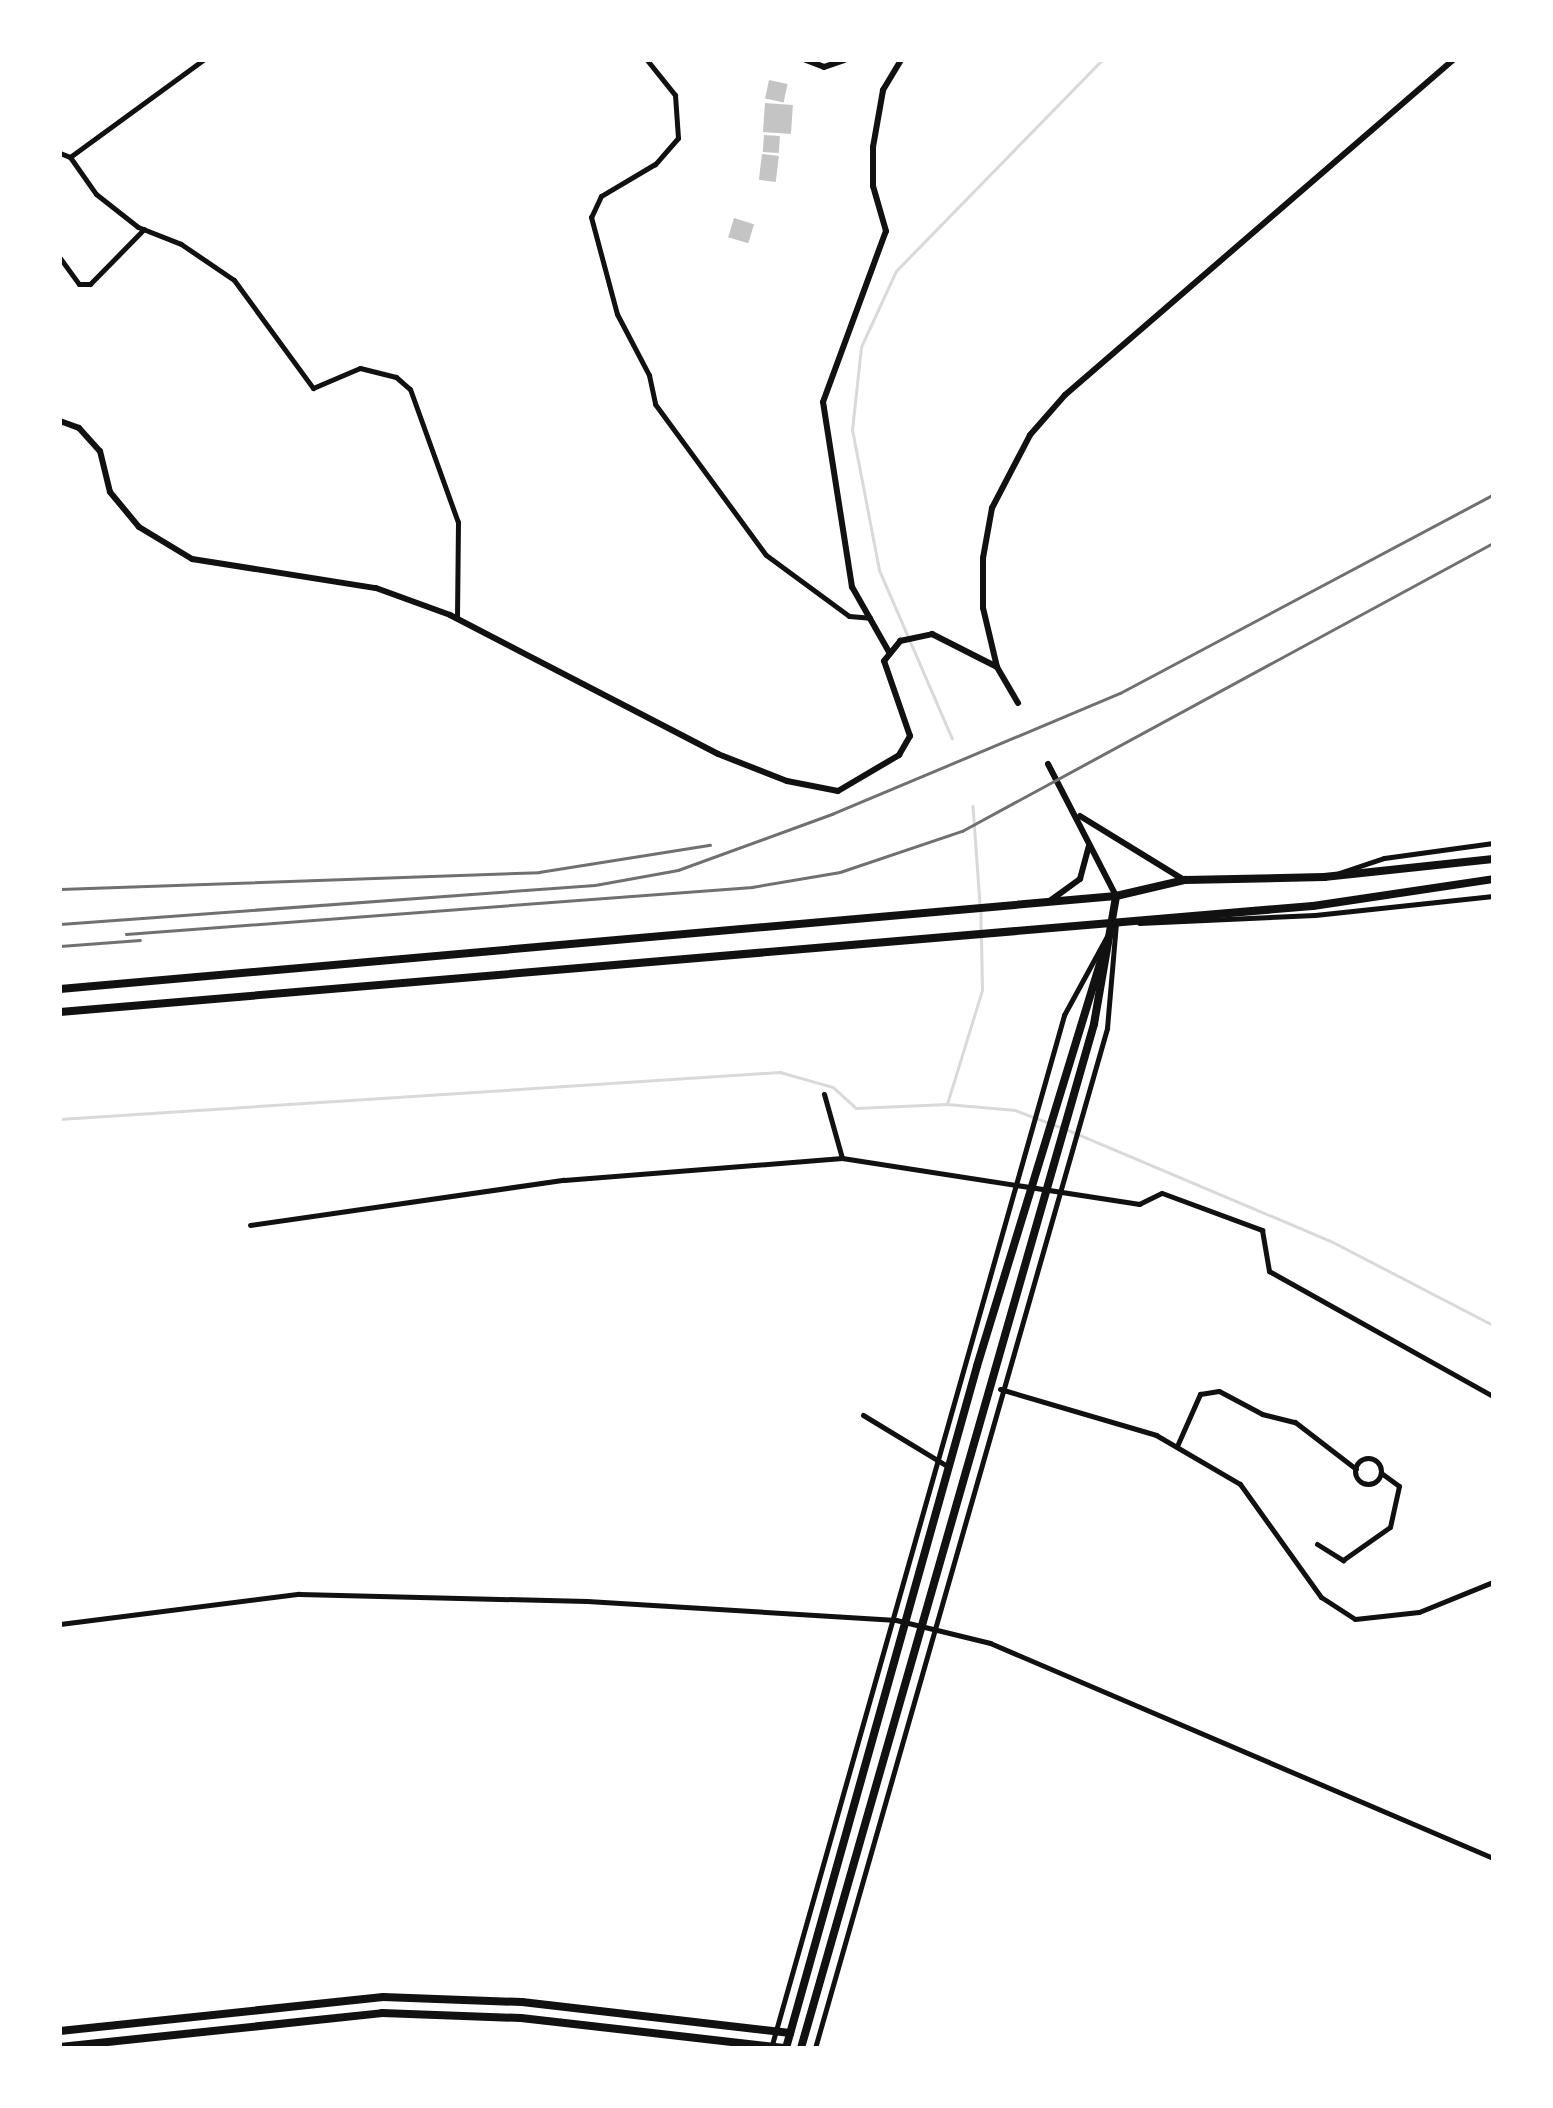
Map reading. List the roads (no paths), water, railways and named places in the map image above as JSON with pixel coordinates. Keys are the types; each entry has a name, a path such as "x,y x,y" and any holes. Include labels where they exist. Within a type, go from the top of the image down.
{"main road":[{"path":"806,60 824,67 844,60"},
{"path":"889,652 852,587 823,402 886,231 873,186 873,147 883,90 900,60"},
{"path":"1018,703 996,667 983,608 983,558 992,508 1030,435 1065,396 1453,60"},
{"path":"60,421 79,428 100,451 110,492 139,527 192,558 376,588 457,618 718,754 788,781 838,790 868,779 899,755 910,736 885,672 889,652 900,640 923,634 996,667"},
{"path":"801,2048 1054,1145 1094,1024 1116,920 1116,896 1048,764"},
{"path":"1077,814 1185,880"},
{"path":"1051,900 1080,879 1090,844"},
{"path":"60,988 1116,896 1185,880 1324,878 1493,859"},
{"path":"60,1012 1414,895 1493,879"},
{"path":"60,2047 349,2016 521,2018 786,2048 1024,1187 1043,1142 1079,1020 1116,920"},
{"path":"60,2031 346,2000 522,2002 776,2029 804,2036"}],"street":[{"path":"202,60 64,157 96,194 144,229 181,244 234,280 312,388 360,368 396,377 410,389 458,522 457,618"},
{"path":"647,60 675,94 678,138 654,164 601,196 591,217 617,314 649,374 655,404 766,555 849,616 870,618"},
{"path":"60,258 78,284 90,284 144,229"},
{"path":"1324,878 1384,858 1493,844"},
{"path":"1116,920 1162,927 1493,896"},
{"path":"1024,1187 1031,1137 1064,1015 1116,920"},
{"path":"815,2048 1000,1389 1107,1028 1116,920"},
{"path":"824,1094 842,1158"},
{"path":"250,1225 564,1180 842,1158 1140,1204 1162,1193 1262,1230 1270,1271 1493,1396"},
{"path":"1000,1389 1177,1446 1256,1500 1321,1597 1345,1615 1376,1619 1418,1612 1493,1582"},
{"path":"1177,1446 1200,1394 1218,1391 1262,1414 1295,1422 1356,1469 1366,1484 1381,1474"},
{"path":"863,1415 945,1465"},
{"path":"1317,1544 1344,1560 1390,1527 1400,1486 1381,1474 1370,1458 1356,1469"},
{"path":"60,1624 299,1594 587,1601 901,1621 990,1643 1493,1858"},
{"path":"772,2045 901,1621"},
{"path":"346,2000 349,2016"}],"waterway":[{"path":"952,739 879,570 852,430 861,347 896,271 1102,60"},
{"path":"973,806 980,904"},
{"path":"981,912 981,929"},
{"path":"947,1104 982,990 981,937"},
{"path":"60,1119 780,1072 833,1087 856,1108 947,1104 1015,1110 1060,1127"},
{"path":"1068,1130 1331,1241 1493,1325"}],"railway":[{"path":"60,924 595,885 678,870 832,814 1120,693 1493,495"},
{"path":"126,934 752,887 840,872 962,831 1493,543"},
{"path":"60,889 539,872 710,845"},
{"path":"60,946 140,940"}]}
